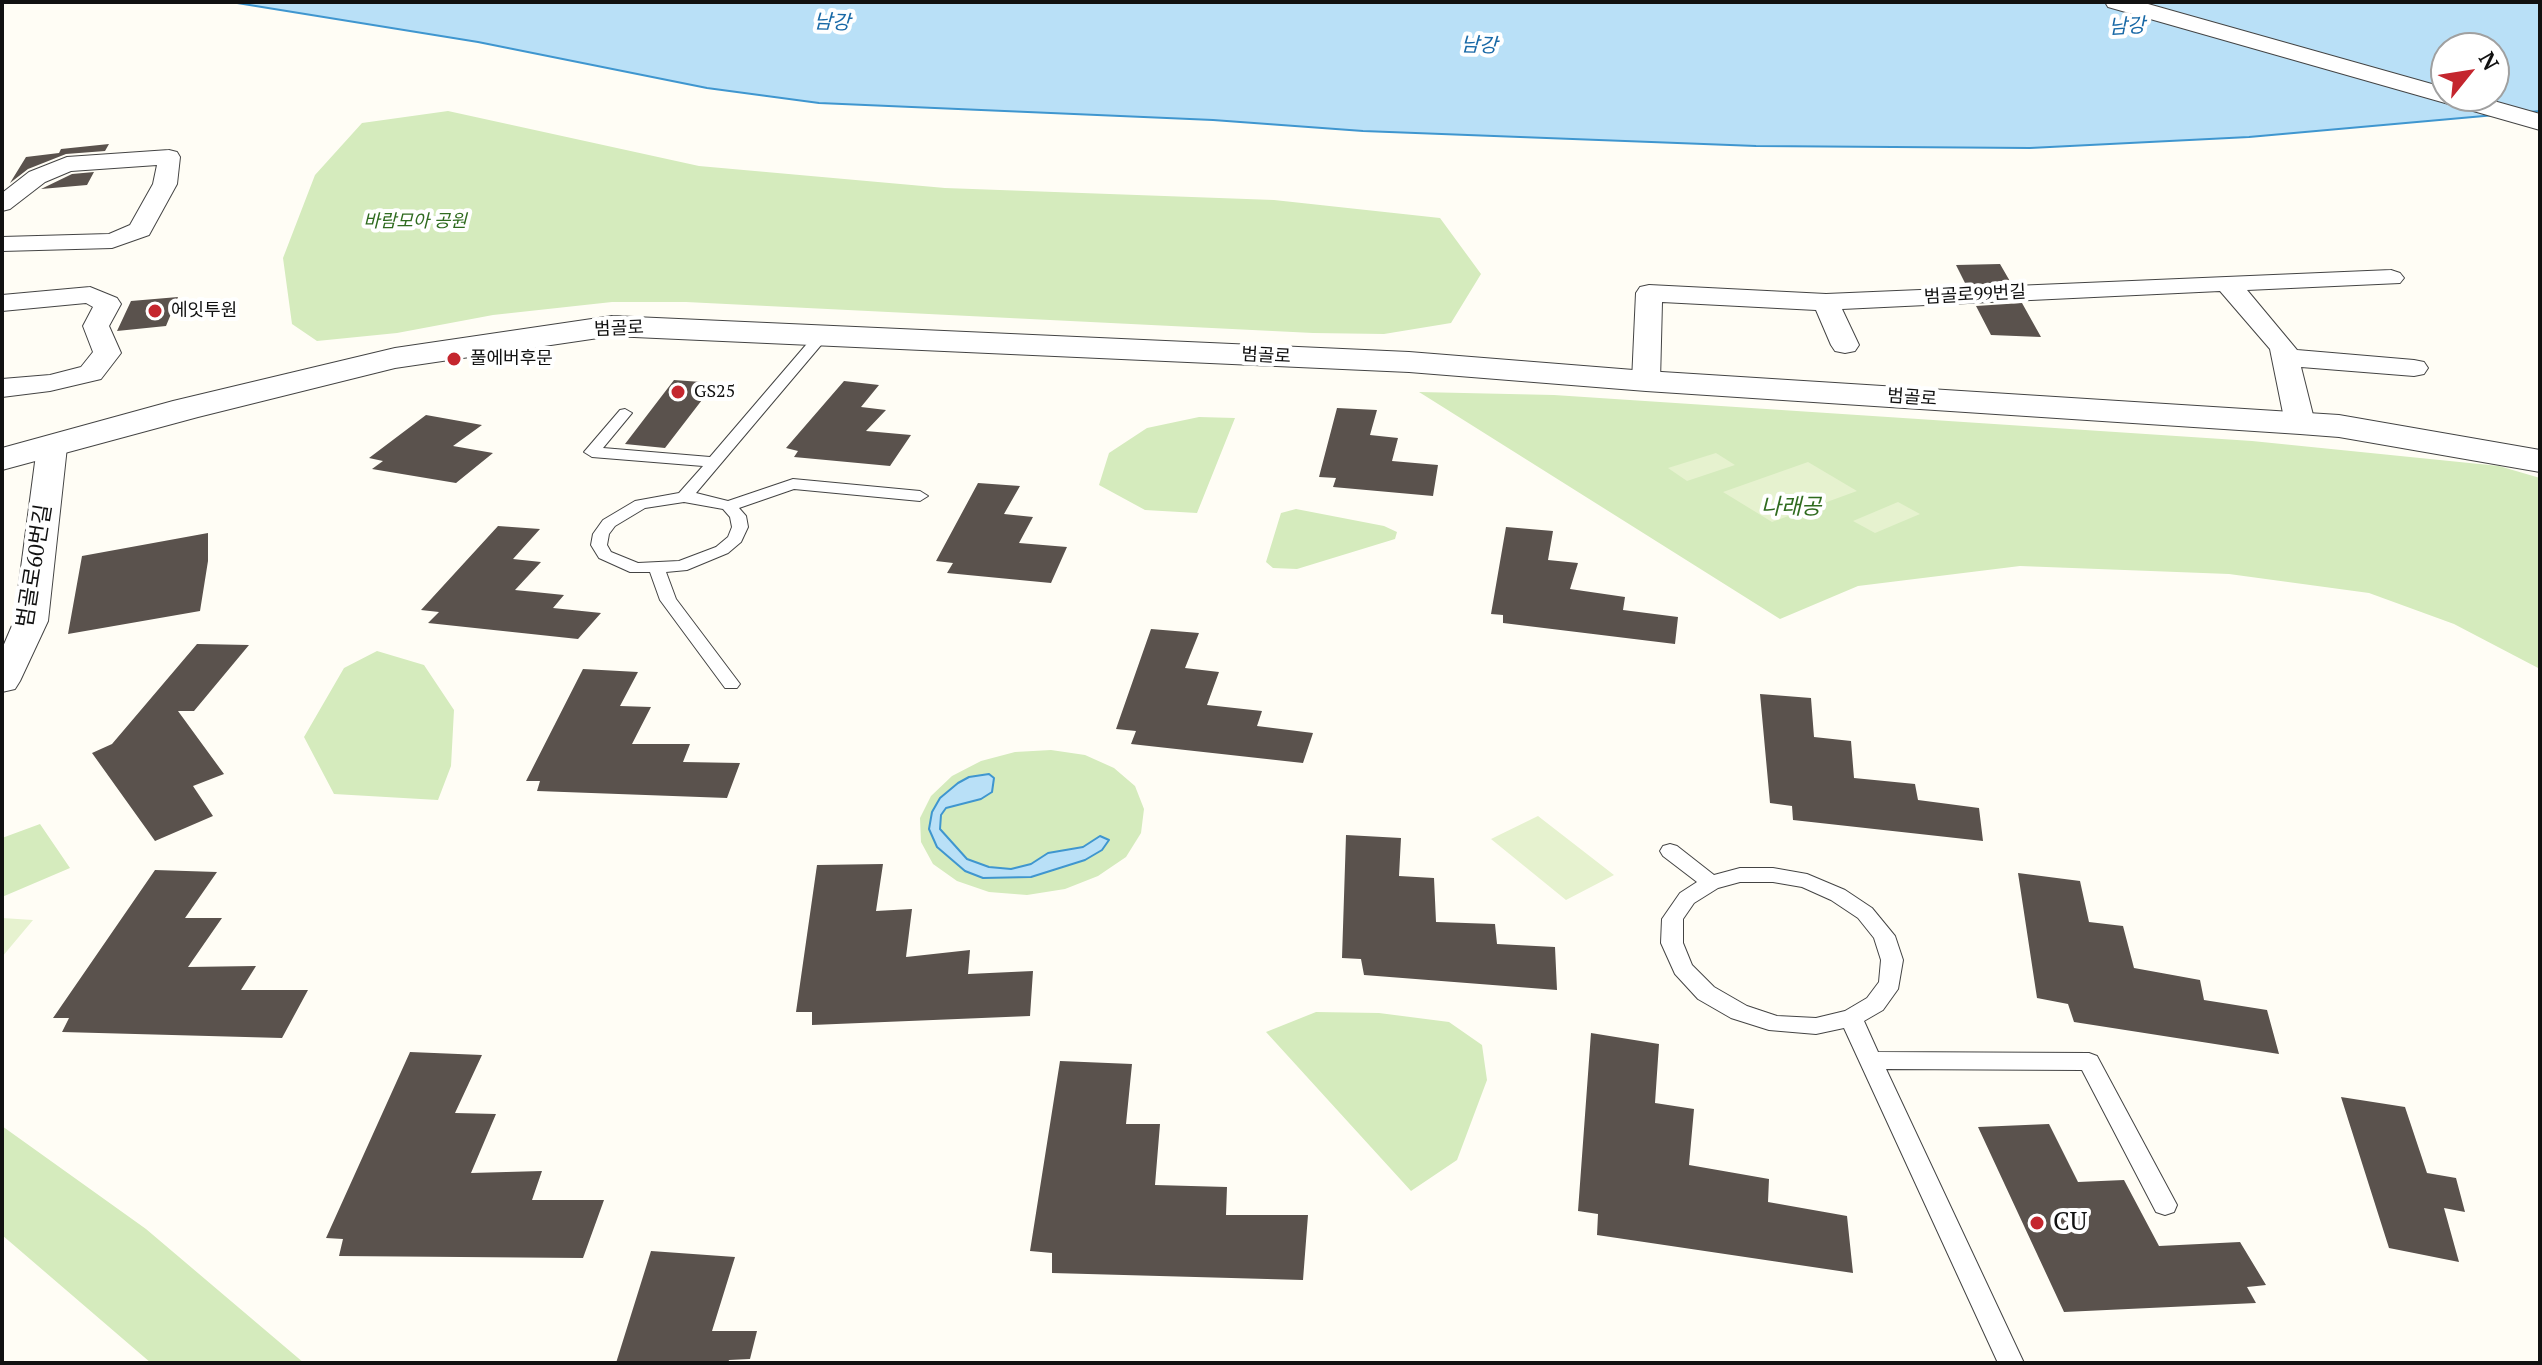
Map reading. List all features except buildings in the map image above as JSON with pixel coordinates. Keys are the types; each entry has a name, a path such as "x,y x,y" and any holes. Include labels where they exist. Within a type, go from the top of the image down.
{"street":[{"path":"2101,2 2159,15"},
{"path":"2116,2 2430,91"},
{"path":"2128,2 2159,15"},
{"path":"2504,112 2540,122"},
{"path":"2,204 37,177 67,164 169,157 165,184 140,230 112,241 2,244"},
{"name":"범골로99번길","path":"1646,381 1649,293 1826,302 2391,278"},
{"path":"2227,283 2283,348 2300,423"},
{"path":"2,303 90,295 108,304 96,326 107,353 91,373 50,383 2,388"},
{"path":"1826,302 1845,345"},
{"name":"범골로","path":"2,459 186,409 395,358 612,326 1409,362 1646,381 2300,423 2339,426 2540,461"},
{"path":"2285,357 2414,368"},
{"name":"범골로60번길","path":"2,681 12,645 31,621 52,447"}],"lane":[{"path":"684,497 822,335"},
{"path":"625,413 592,452 714,462"},
{"path":"729,506 793,484 920,496"},
{"path":"684,497 717,501 729,506 738,516 740,527 735,539 722,550 681,566 636,568 605,555 599,545 601,534 623,512 652,502 684,497"},
{"path":"657,569 668,600 731,684"},
{"path":"1670,851 1711,883"},
{"path":"1755,875 1807,881 1838,895 1865,913 1884,936 1892,960 1890,983 1875,1004 1851,1018 1816,1026 1777,1024 1739,1012 1706,993 1683,969 1672,943 1673,919 1687,898 1711,883 1755,875"},
{"path":"1851,1018 2011,1363"},
{"path":"1871,1060 2089,1062 2165,1205"}],"green space":[{"name":"바람모아 공원","path":"448,111 699,166 945,188 1274,200 1440,218 1481,274 1451,323 1384,334 686,302 612,302 493,315 397,333 317,341 292,324 283,258 315,175 362,123"},
{"name":"나래공","path":"1419,392 1554,395 2252,441 2499,466 2540,478 2540,669 2454,624 2369,593 2229,574 2020,566 1858,586 1780,619"},
{"path":"1199,417 1235,418 1197,513 1145,510 1099,485 1109,453 1147,428"},
{"path":"1716,453 1735,465 1687,481 1668,468"},
{"path":"1808,462 1857,491 1772,522 1723,492"},
{"path":"1898,502 1920,514 1875,533 1853,521"},
{"path":"1296,509 1384,526 1397,532 1395,539 1297,569 1273,568 1266,562 1281,513"},
{"path":"377,651 424,665 454,710 451,766 438,800 334,794 304,737 344,668"},
{"path":"1051,750 1085,755 1114,768 1135,786 1144,809 1141,833 1126,857 1098,876 1065,889 1027,895 989,892 957,881 933,864 921,842 920,818 931,796 952,776 981,761 1015,752"},
{"path":"1538,816 1614,875 1566,900 1491,839"},
{"path":"40,824 70,868 2,897 2,838"},
{"path":"2,918 33,920 2,957"},
{"path":"1316,1012 1379,1013 1449,1022 1482,1045 1487,1080 1457,1160 1411,1191 1266,1032"},
{"path":"2,1126 146,1229 304,1363 151,1363 2,1235"}],"water":[{"name":"남강","path":"231,2 2540,2 2540,111 2249,137 2030,148 1756,146 1363,131 1213,120 819,103 707,88 478,42"},
{"path":"989,774 994,778 992,792 981,799 946,808 941,815 940,829 967,859 989,867 1011,869 1031,864 1048,853 1083,847 1100,836 1109,840 1102,850 1085,860 1031,877 983,878 965,871 937,847 929,829 932,812 940,798 958,783 969,777"}],"place":[{"name":"에잇투원","path":"155,311"},
{"name":"풀에버후문","path":"454,359"},
{"name":"GS25","path":"678,392"},
{"name":"CU","path":"2037,1223"}]}
